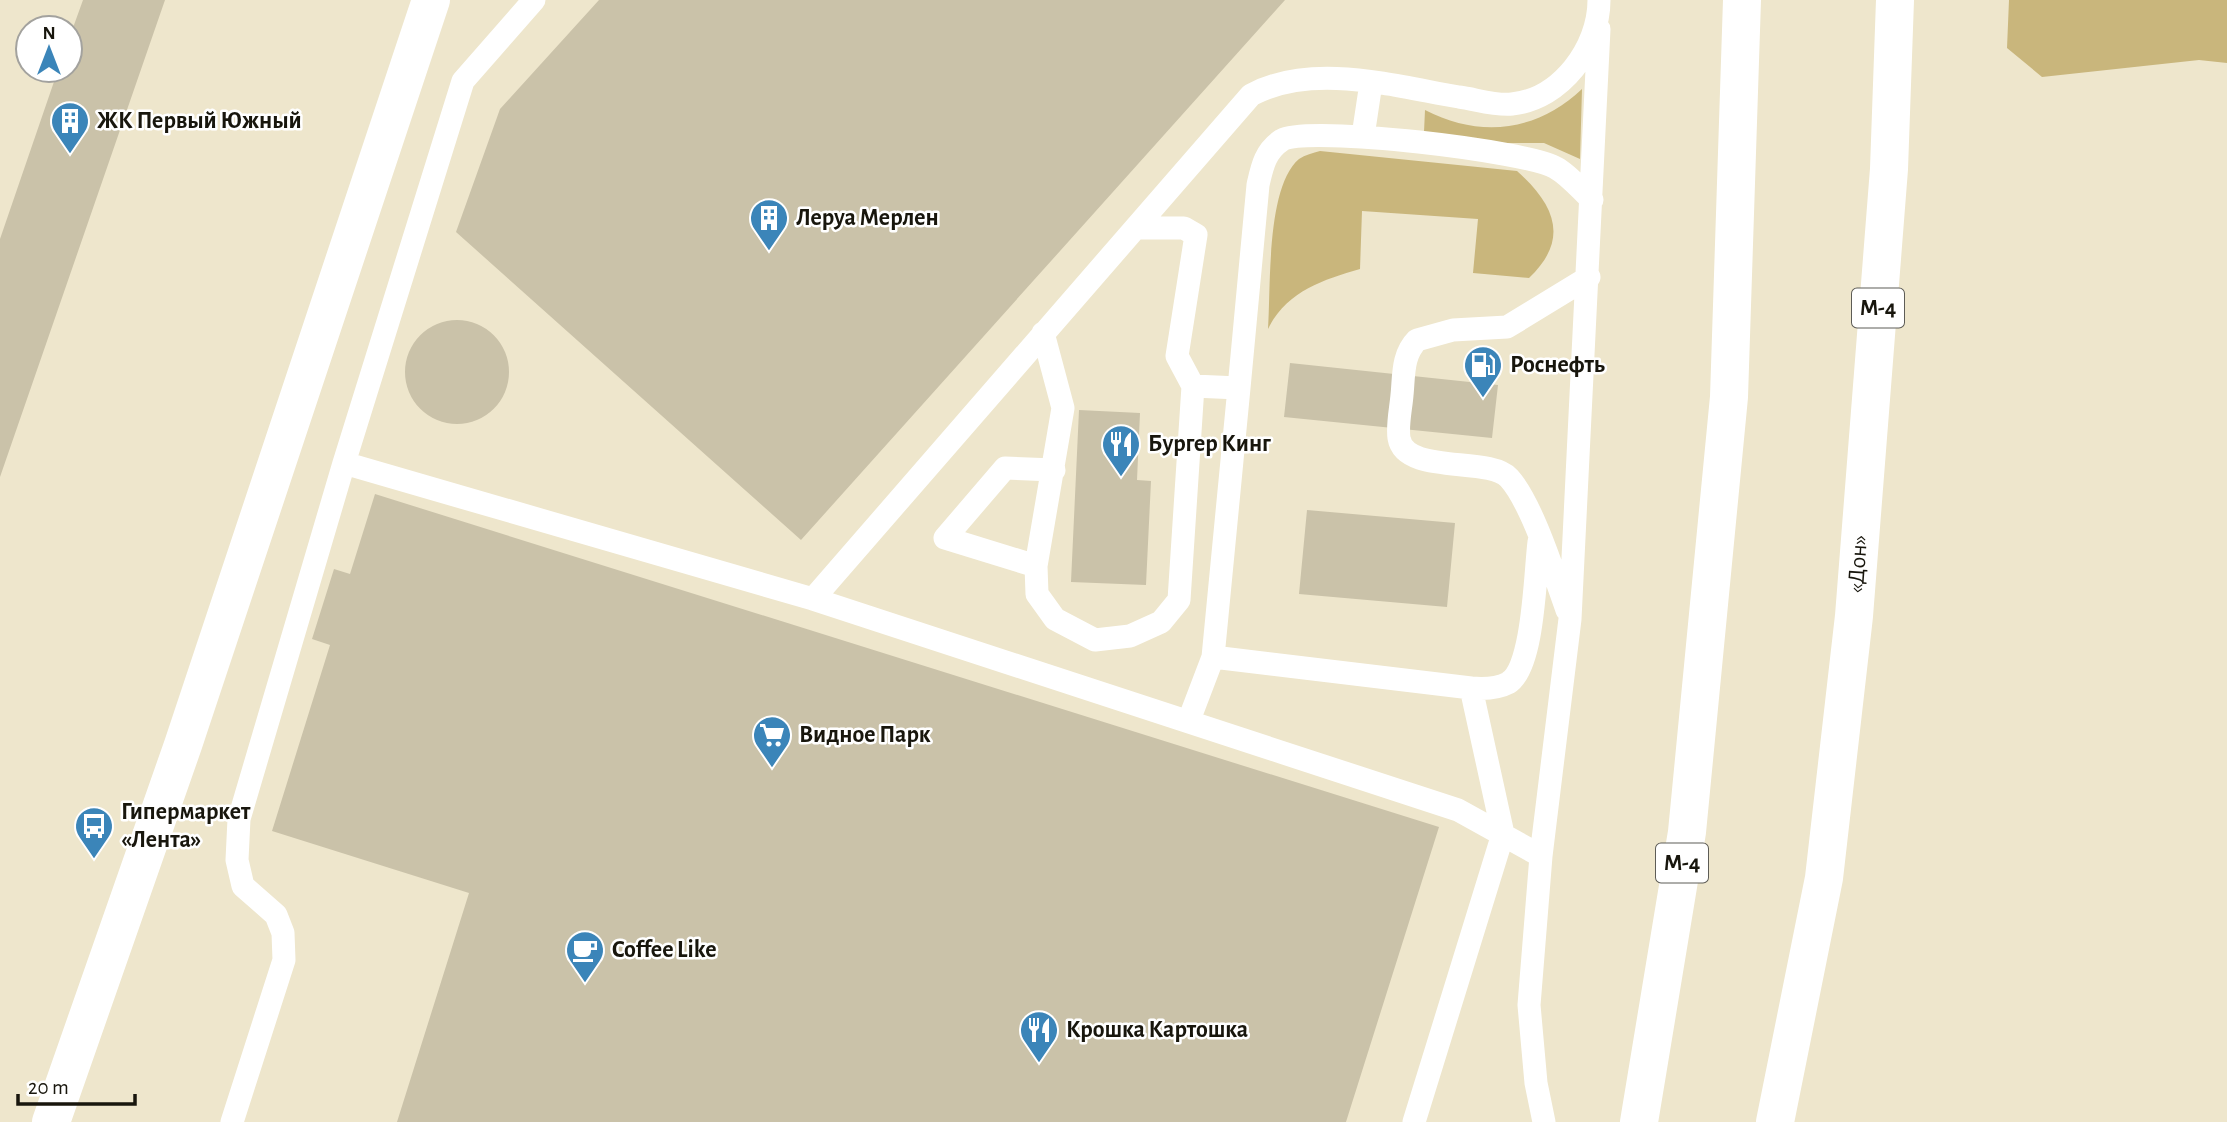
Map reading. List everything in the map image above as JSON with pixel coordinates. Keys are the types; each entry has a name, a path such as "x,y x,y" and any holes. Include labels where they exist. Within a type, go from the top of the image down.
{"main road":[{"path":"51,1122 183,745 431,0"},
{"name":"М-4","path":"1639,1122 1687,832 1726,424 1742,0"},
{"name":"«Дон»","path":"1775,1122 1824,878 1854,616 1889,169 1895,0"}],"lane":[{"path":"232,1122 284,960 283,933 276,915 243,886 237,860 239,819 344,463 463,81 534,0"},
{"path":"813,599 1251,95 1272,83 1302,79 1371,83 1509,105 1537,99 1576,68 1599,10"},
{"path":"1544,1122 1536,1083 1529,1005 1541,856 1570,619 1589,277 1599,10"},
{"path":"1363,136 1371,83"},
{"path":"1189,720 1213,657 1258,185 1265,156 1283,139 1309,134 1363,136 1530,158 1556,167 1592,200"},
{"path":"1043,333 1063,408 1035,566 1037,594 1055,619 1096,640 1130,636 1161,622 1179,600 1194,386 1177,356 1196,235 1184,228 1138,228"},
{"path":"1570,619 1539,536 1509,478 1501,472 1425,459 1403,447 1399,438 1405,358 1409,348 1429,335 1507,327 1589,277"},
{"path":"1194,386 1239,388"},
{"path":"344,463 813,599 1189,720 1458,810 1541,856"},
{"path":"1035,566 945,538 1005,468 1054,470"},
{"path":"1213,657 1471,688 1489,689 1510,682 1526,657 1539,536"},
{"path":"1414,1122 1503,834 1471,688"},
{"path":"63,1122 64,1085"}],"shaded area":[{"path":"2009,0 2227,0 2227,63 2199,60 2042,77 2007,48"},
{"path":"1582,89 1580,159 1544,143 1502,143 1424,132 1425,110 1467,125 1508,126 1547,114"},
{"path":"1320,151 1517,171 1541,197 1548,210 1553,223 1550,250 1529,278 1473,273 1478,219 1362,211 1360,269 1306,289 1285,306 1268,329 1272,239 1281,191 1288,173 1299,159"}],"building":[{"name":"ЖК Первый Южный","path":"83,0 165,0 0,477 0,239 53,84 84,84 84,14 78,14"},
{"name":"Леруа Мерлен","path":"599,0 1285,0 801,540 456,232 500,109"},
{"path":"457,320 477,324 494,335 505,352 509,372 505,392 494,409 477,420 457,424 437,420 420,409 409,392 405,372 409,352 420,335 437,324"},
{"path":"1290,363 1498,385 1492,438 1284,417"},
{"path":"1079,410 1140,413 1137,480 1151,481 1146,585 1071,582"},
{"name":"Видное Парк","path":"375,494 1439,827 1346,1122 397,1122 469,893 272,831 330,645 312,639 334,569 350,574"},
{"path":"1307,510 1455,523 1447,607 1299,594"}],"place":[{"name":"ЖК Первый Южный","path":"70,155"},
{"name":"Леруа Мерлен","path":"769,252"},
{"name":"Роснефть","path":"1483,399"},
{"name":"Бургер Кинг","path":"1121,478"},
{"name":"Видное Парк","path":"772,769"},
{"name":"Гипермаркет «Лента»","path":"94,860"},
{"name":"Coffee Like","path":"585,984"},
{"name":"Крошка Картошка","path":"1039,1064"}]}
